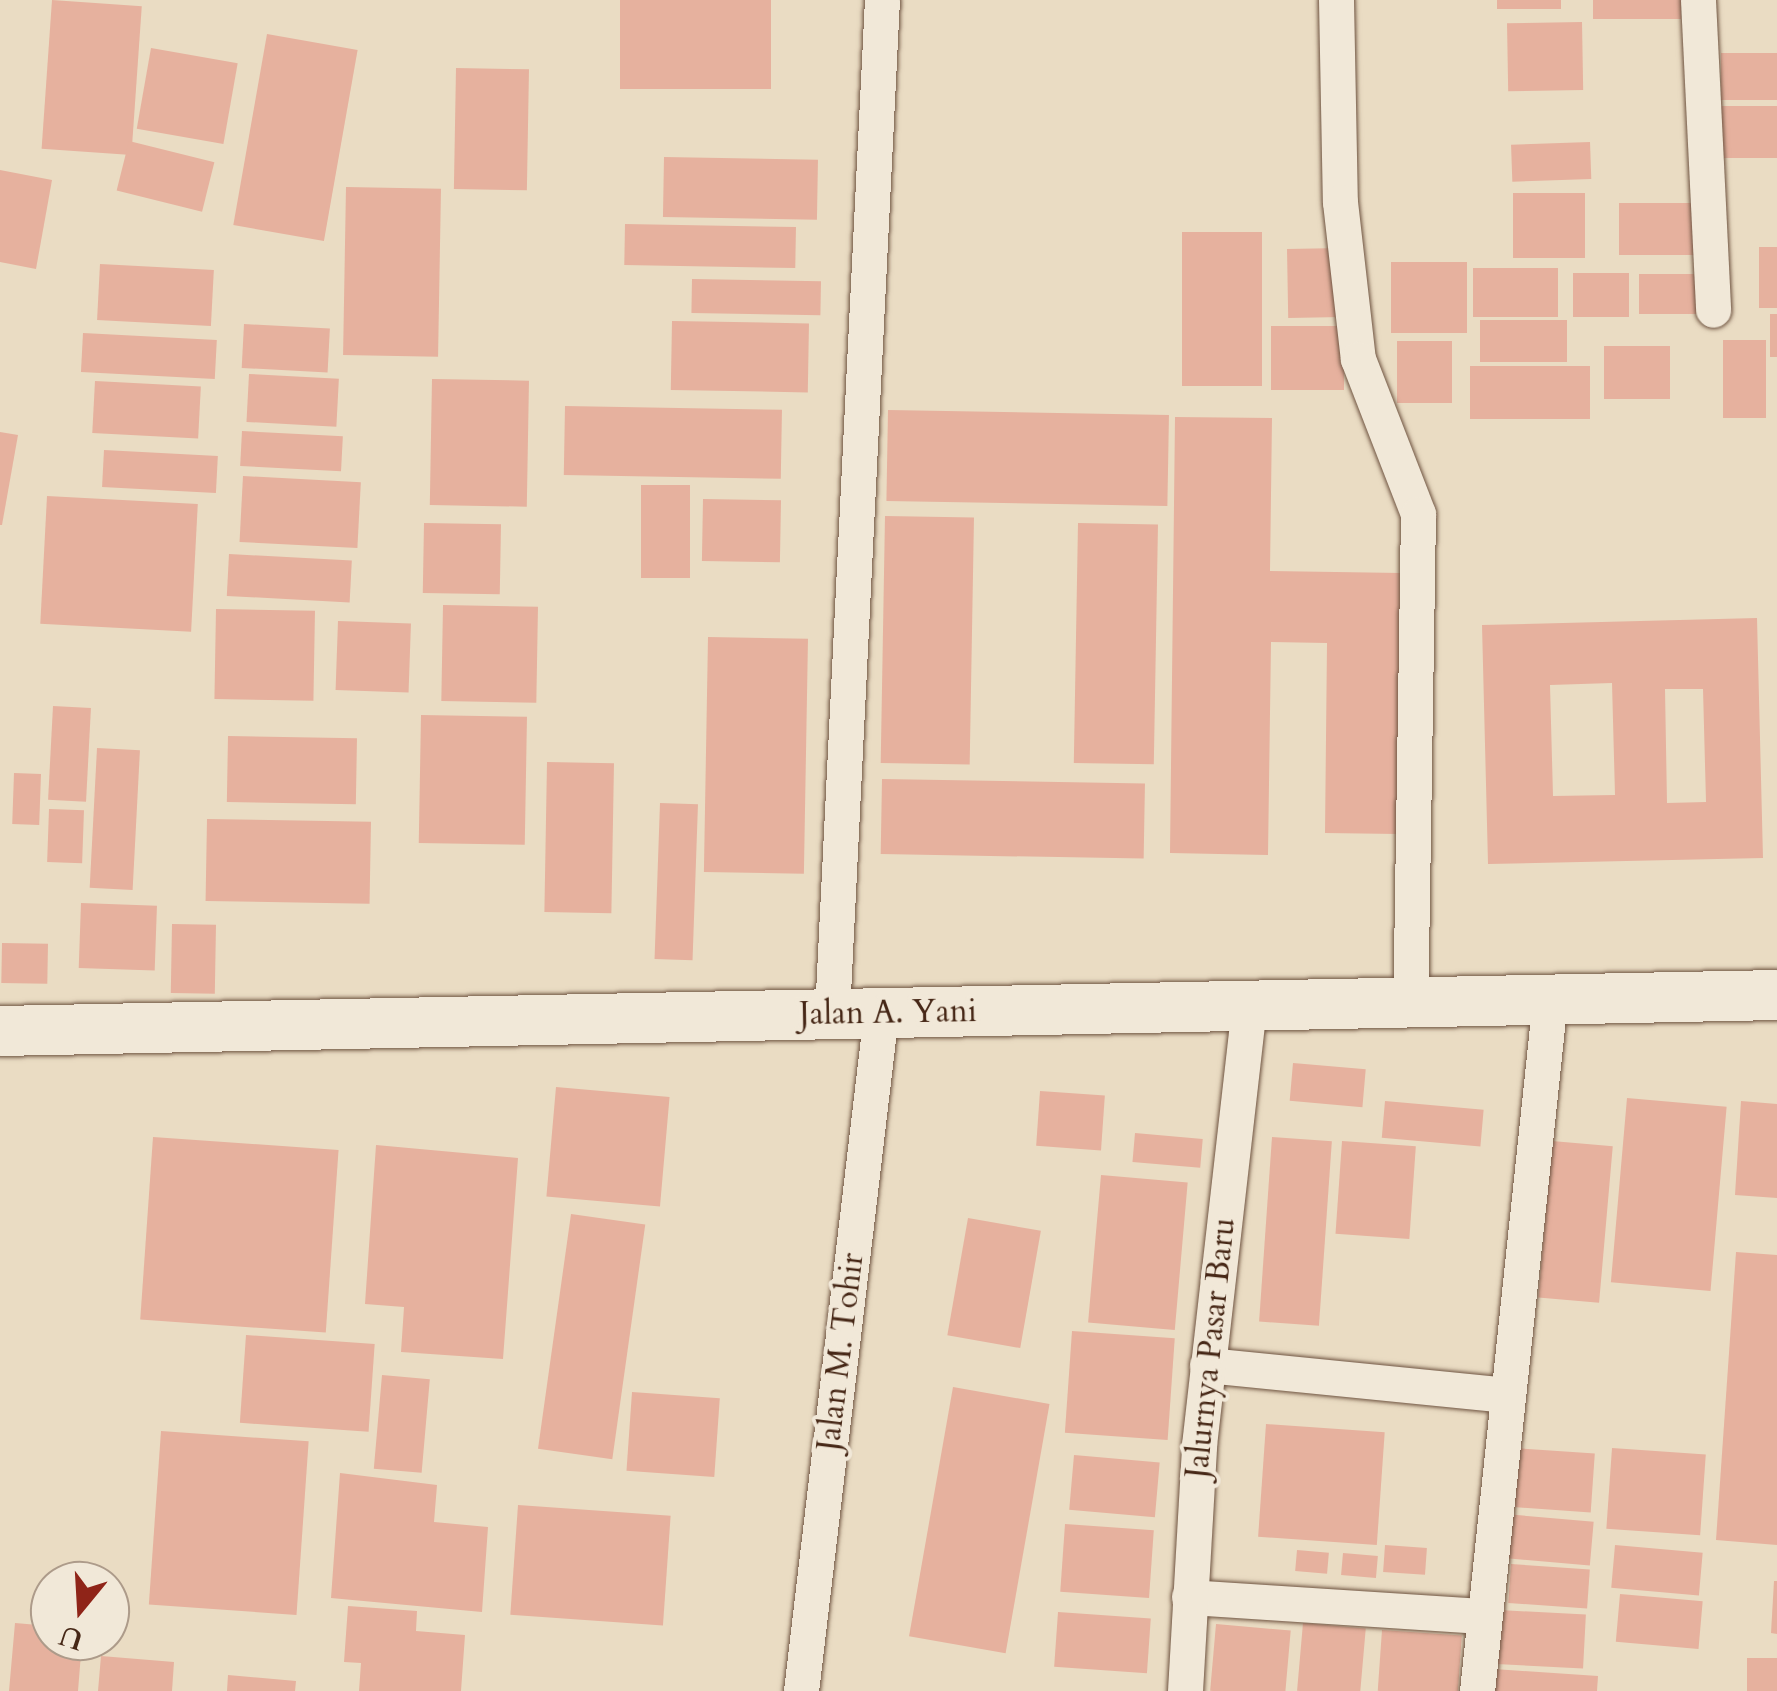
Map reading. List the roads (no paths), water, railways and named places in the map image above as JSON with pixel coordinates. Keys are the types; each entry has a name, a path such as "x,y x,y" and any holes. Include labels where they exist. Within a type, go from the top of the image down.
{"street":[{"name":"Jalan M. Tohir","path":"801,1691 856,1014 882,0"},
{"path":"1336,0 1340,202 1358,359 1418,514 1410,1002"},
{"path":"1698,0 1714,310"},
{"name":"Jalan A. Yani","path":"0,1032 1777,994"},
{"path":"1477,1691 1550,999"},
{"name":"Jalurnya Pasar Baru","path":"1185,1691 1207,1365 1249,1005"},
{"path":"1207,1365 1508,1396"},
{"path":"1189,1597 1483,1616"}]}
